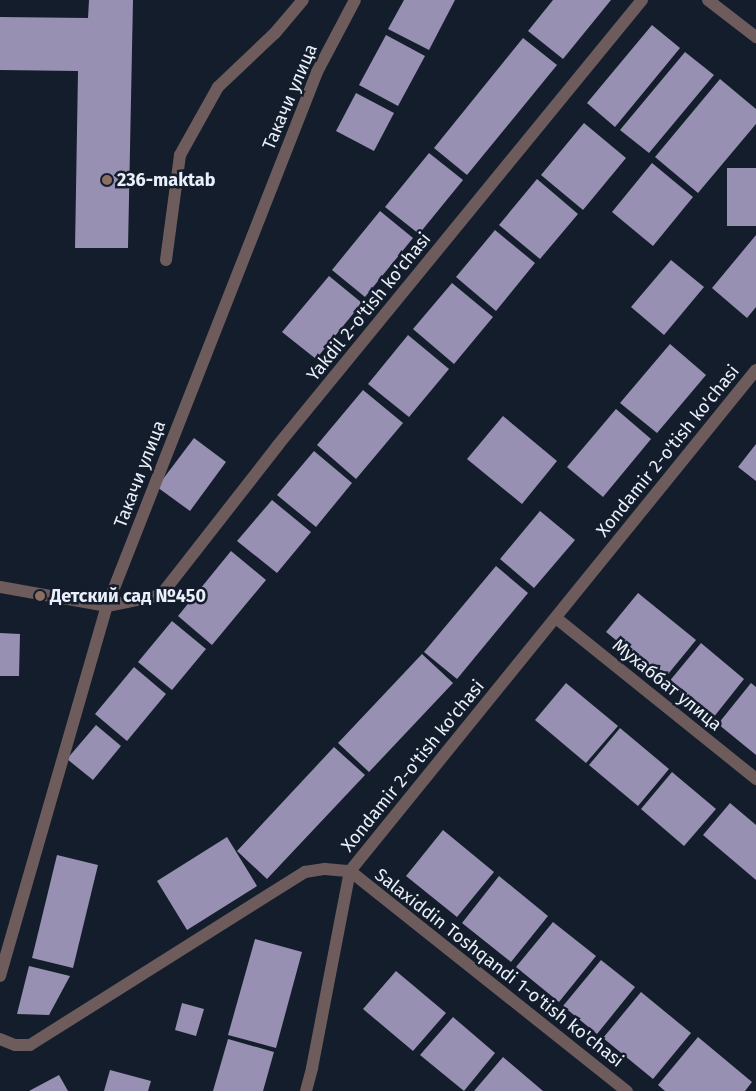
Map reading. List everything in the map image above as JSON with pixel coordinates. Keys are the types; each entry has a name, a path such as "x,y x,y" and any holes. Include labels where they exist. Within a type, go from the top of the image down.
{"street":[{"path":"166,260 180,156 218,87 275,33 302,0"},
{"name":"Такачи улица","path":"0,976 107,606 317,72 355,0"},
{"name":"Yakdil 2-o'tish ko'chasi","path":"107,606 161,596 278,445 642,0"},
{"path":"708,0 756,37"},
{"name":"Xondamir 2-o'tish ko'chasi","path":"0,1039 15,1045 30,1045 305,872 325,869 350,872 756,370"},
{"path":"0,587 107,606"},
{"name":"Мухаббат улица","path":"556,618 756,779"},
{"path":"306,1091 350,872"},
{"name":"Salaxiddin Toshqandi 1-o'tish ko'chasi","path":"350,872 627,1091"}],"building":[{"path":"89,0 133,0 128,248 75,248 78,71 0,70 0,17 88,18"},
{"path":"404,0 455,0 429,50 388,29"},
{"path":"553,0 611,0 563,59 528,31"},
{"path":"652,25 680,48 615,127 587,103"},
{"path":"386,35 425,56 398,106 359,85"},
{"path":"523,38 557,65 467,175 434,148"},
{"path":"685,52 714,75 649,153 620,130"},
{"path":"720,79 756,109 756,124 698,193 655,157"},
{"path":"356,93 394,113 374,151 336,131"},
{"path":"584,123 626,158 583,210 541,175"},
{"path":"429,153 463,180 419,234 385,207"},
{"path":"652,163 693,197 653,246 612,212"},
{"path":"727,168 756,168 756,226 727,226"},
{"path":"537,179 578,214 540,259 499,225"},
{"path":"380,211 413,238 365,297 332,270"},
{"path":"495,230 535,263 496,311 456,277"},
{"path":"756,235 756,307 747,318 712,288"},
{"path":"671,260 704,287 664,335 631,307"},
{"path":"329,276 362,303 316,359 282,332"},
{"path":"452,283 493,317 454,364 413,329"},
{"path":"408,335 449,369 409,417 368,384"},
{"path":"670,344 706,375 657,433 620,403"},
{"path":"363,390 403,423 356,479 317,445"},
{"path":"616,409 651,439 603,497 567,467"},
{"path":"503,416 557,461 522,504 467,459"},
{"path":"194,438 226,462 190,511 157,487"},
{"path":"756,444 756,481 738,467"},
{"path":"314,451 352,483 316,527 277,495"},
{"path":"272,500 311,532 277,573 237,541"},
{"path":"540,511 575,540 534,588 500,559"},
{"path":"231,551 266,580 212,645 178,616"},
{"path":"496,566 528,593 457,679 424,652"},
{"path":"638,593 696,640 664,679 606,632"},
{"path":"172,621 206,649 172,690 138,662"},
{"path":"0,633 20,634 19,676 0,676"},
{"path":"701,643 744,679 713,718 668,683"},
{"path":"422,654 453,683 369,772 338,743"},
{"path":"134,667 166,694 127,741 95,714"},
{"path":"566,683 618,726 586,763 535,720"},
{"path":"751,683 756,687 756,755 718,724"},
{"path":"96,725 121,746 93,780 67,759"},
{"path":"620,728 669,769 638,806 589,765"},
{"path":"334,747 365,775 267,879 237,851"},
{"path":"672,772 716,809 684,846 641,809"},
{"path":"730,803 756,825 756,880 703,835"},
{"path":"443,830 494,872 457,917 406,876"},
{"path":"227,837 257,886 187,930 157,881"},
{"path":"57,855 98,865 73,968 32,958"},
{"path":"499,876 548,916 511,962 462,923"},
{"path":"553,922 596,956 559,1002 516,967"},
{"path":"255,939 302,952 276,1048 228,1035"},
{"path":"601,960 635,987 597,1034 563,1006"},
{"path":"29,966 70,976 49,1015 17,1014"},
{"path":"396,971 446,1013 413,1051 363,1009"},
{"path":"641,992 691,1033 653,1079 603,1038"},
{"path":"182,1003 204,1009 196,1036 175,1030"},
{"path":"453,1017 495,1053 464,1091 420,1055"},
{"path":"698,1037 752,1082 745,1091 665,1091 658,1085"},
{"path":"228,1039 274,1052 263,1091 213,1091"},
{"path":"503,1057 543,1091 474,1091"},
{"path":"110,1070 151,1081 148,1091 104,1091"},
{"path":"59,1075 68,1091 29,1091"}],"place":[{"name":"236-maktab","path":"107,180"},
{"name":"Детский сад №450","path":"40,596"}]}
